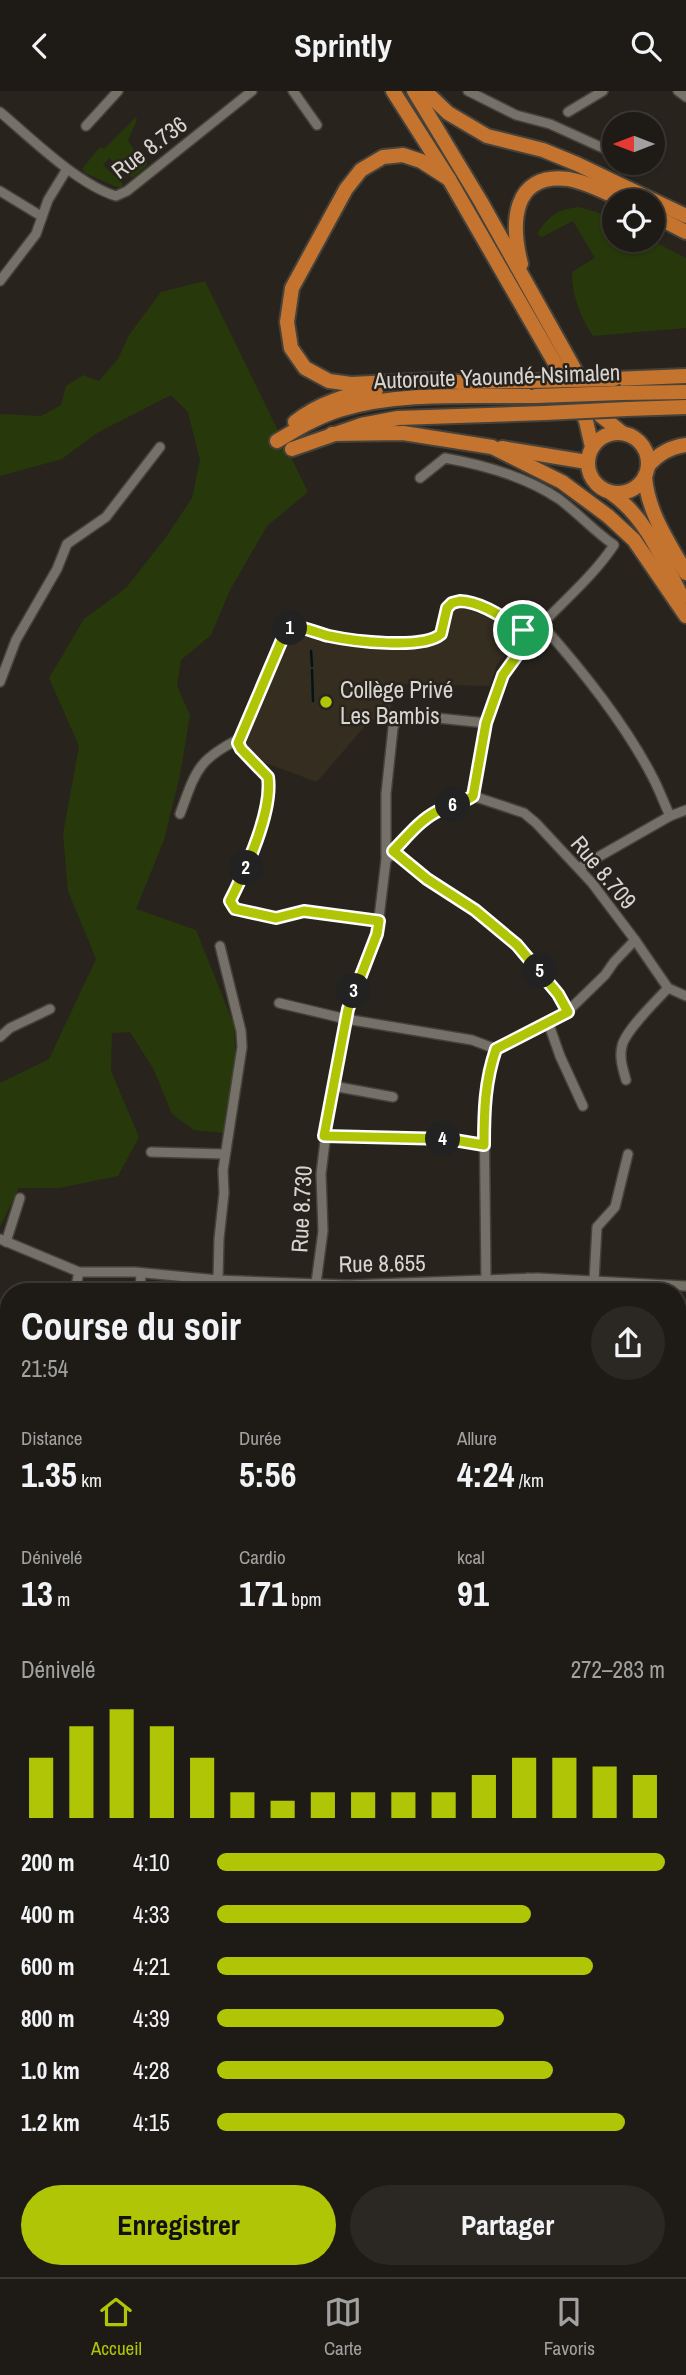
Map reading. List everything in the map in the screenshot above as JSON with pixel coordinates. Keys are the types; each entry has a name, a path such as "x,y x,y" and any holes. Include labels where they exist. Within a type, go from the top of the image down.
{"highway":[{"path":"393,91 449,179 578,403 586,421 592,447"},
{"path":"414,91 481,202 600,415 621,432 638,440 644,448 648,498 686,573"},
{"path":"425,91 448,113 487,136 543,151 577,164 686,216"},
{"path":"449,179 421,162 403,155 383,157 361,170 346,189 292,288 287,322 291,348 305,368 329,380 351,384 434,380 530,381 617,386 686,376"},
{"path":"525,283 517,250 514,217 520,201 530,188 542,181 571,180 602,191"},
{"path":"665,221 686,232"},
{"name":"Autoroute Yaoundé-Nsimalen","path":"459,382 380,390 318,406 297,421 277,441 324,416 374,402 412,398 536,396 617,386 686,392"},
{"name":"Autoroute Yaoundé-Nsimalen","path":"292,449 332,434 398,418 686,407"},
{"path":"621,432 606,434 592,447 587,462 589,472 601,488 635,513 655,544 686,604"},
{"path":"332,434 403,433 587,462"},
{"path":"611,493 631,490 656,456 686,445"},
{"path":"492,447 562,482 608,516 634,541 686,616"}],"street":[{"path":"86,126 118,91"},
{"name":"Rue 8.736","path":"0,112 68,169 107,194 116,196 127,191 252,91"},
{"path":"293,91 317,125"},
{"path":"468,91 516,115 550,124 602,148"},
{"path":"568,113 603,91"},
{"path":"678,91 686,97"},
{"path":"0,281 36,234 54,188 68,169"},
{"path":"0,191 41,216"},
{"path":"0,683 16,640 57,569 67,544 106,517 160,447"},
{"path":"386,860 425,819 473,796 486,723 503,675 532,635 564,601 584,585 614,545 558,499 531,483 483,465 445,459 420,478"},
{"path":"379,921 304,911 276,918 235,909 230,901 250,860 269,796 268,777 238,743 284,635 291,627 385,644 433,639 441,634 447,608 452,603 469,601 532,635"},
{"path":"542,625 625,731 653,777 670,816"},
{"name":"Rue 8.730","path":"316,1283 324,1220 321,1174 324,1136 332,1086 355,987 377,934 379,921 386,860 386,794 393,728 396,720 408,715 486,723"},
{"path":"180,814 193,779 208,757 239,739"},
{"name":"Rue 8.709","path":"473,796 524,813 579,868 668,988"},
{"path":"579,868 670,816 686,810"},
{"path":"393,851 427,879 475,910 517,945 558,994 568,1012"},
{"path":"486,1279 484,1102 488,1072 496,1049 568,1012 635,940"},
{"path":"218,1280 225,1154 242,1047 220,946"},
{"path":"626,1080 621,1058 622,1044 629,1032 668,988 686,996"},
{"path":"279,1003 346,1019 472,1040 496,1049"},
{"path":"0,1037 10,1028 50,1009"},
{"path":"548,1022 583,1106"},
{"path":"332,1086 393,1097"},
{"path":"324,1136 448,1139 484,1145"},
{"path":"151,1152 225,1154"},
{"path":"600,1283 597,1227 615,1207 628,1154"},
{"path":"3,1240 20,1198"},
{"name":"Rue 8.655","path":"3,1240 79,1272 316,1283"},
{"path":"77,1283 79,1272"},
{"path":"141,1273 141,1283"},
{"path":"528,1277 528,1283"},
{"name":"Rue 8.655","path":"444,1283 528,1277 582,1283"}],"shaded area":[{"name":"Collège Privé Les Bambis","path":"461,606 515,629 523,636 497,664 490,686 396,684 389,718 370,720 317,782 247,756 243,748 284,639 293,631 386,648 443,640 453,610"}],"green space":[{"path":"136,117 128,140 136,154 147,159 147,166 132,178 109,158 103,165 123,184 122,187 116,187 85,173 82,169 100,147 104,149"},
{"path":"579,207 602,215 602,252 665,252 665,247 686,258 686,328 593,336 578,306 572,272 595,258 573,221 542,237 537,234 545,222 565,210"},
{"path":"205,281 308,492 267,526 230,590 211,635 181,660 177,686 190,715 180,775 164,840 136,909 196,930 234,1025 237,1085 224,1133 194,1130 172,1114 154,1070 130,1032 112,1033 111,1071 139,1137 118,1176 59,1188 19,1188 0,1227 0,1083 49,1059 96,959 68,891 63,834 79,746 49,678 84,619 126,588 166,537 192,498 200,460 188,412 171,395 97,433 62,459 0,476 0,414 41,416 61,405 66,386 83,375 99,381 118,359 129,335 161,292"}],"waterway":[{"path":"311,651 312,666"},
{"path":"312,670 313,701"}],"place":[{"name":"Collège Privé Les Bambis","path":"326,702"}],"route":[{"path":"469,601 523,630 532,635 503,675 486,723 473,796 425,819 393,851 427,879 475,910 517,945 547,979 568,1012 496,1049 488,1072 484,1102 484,1145 448,1139 324,1136 348,1009 377,934 379,921 304,911 276,918 235,909 230,901 250,860 270,785 268,777 238,743 284,635 291,627 385,644 433,639 441,634 447,608 452,603 469,601"}]}
